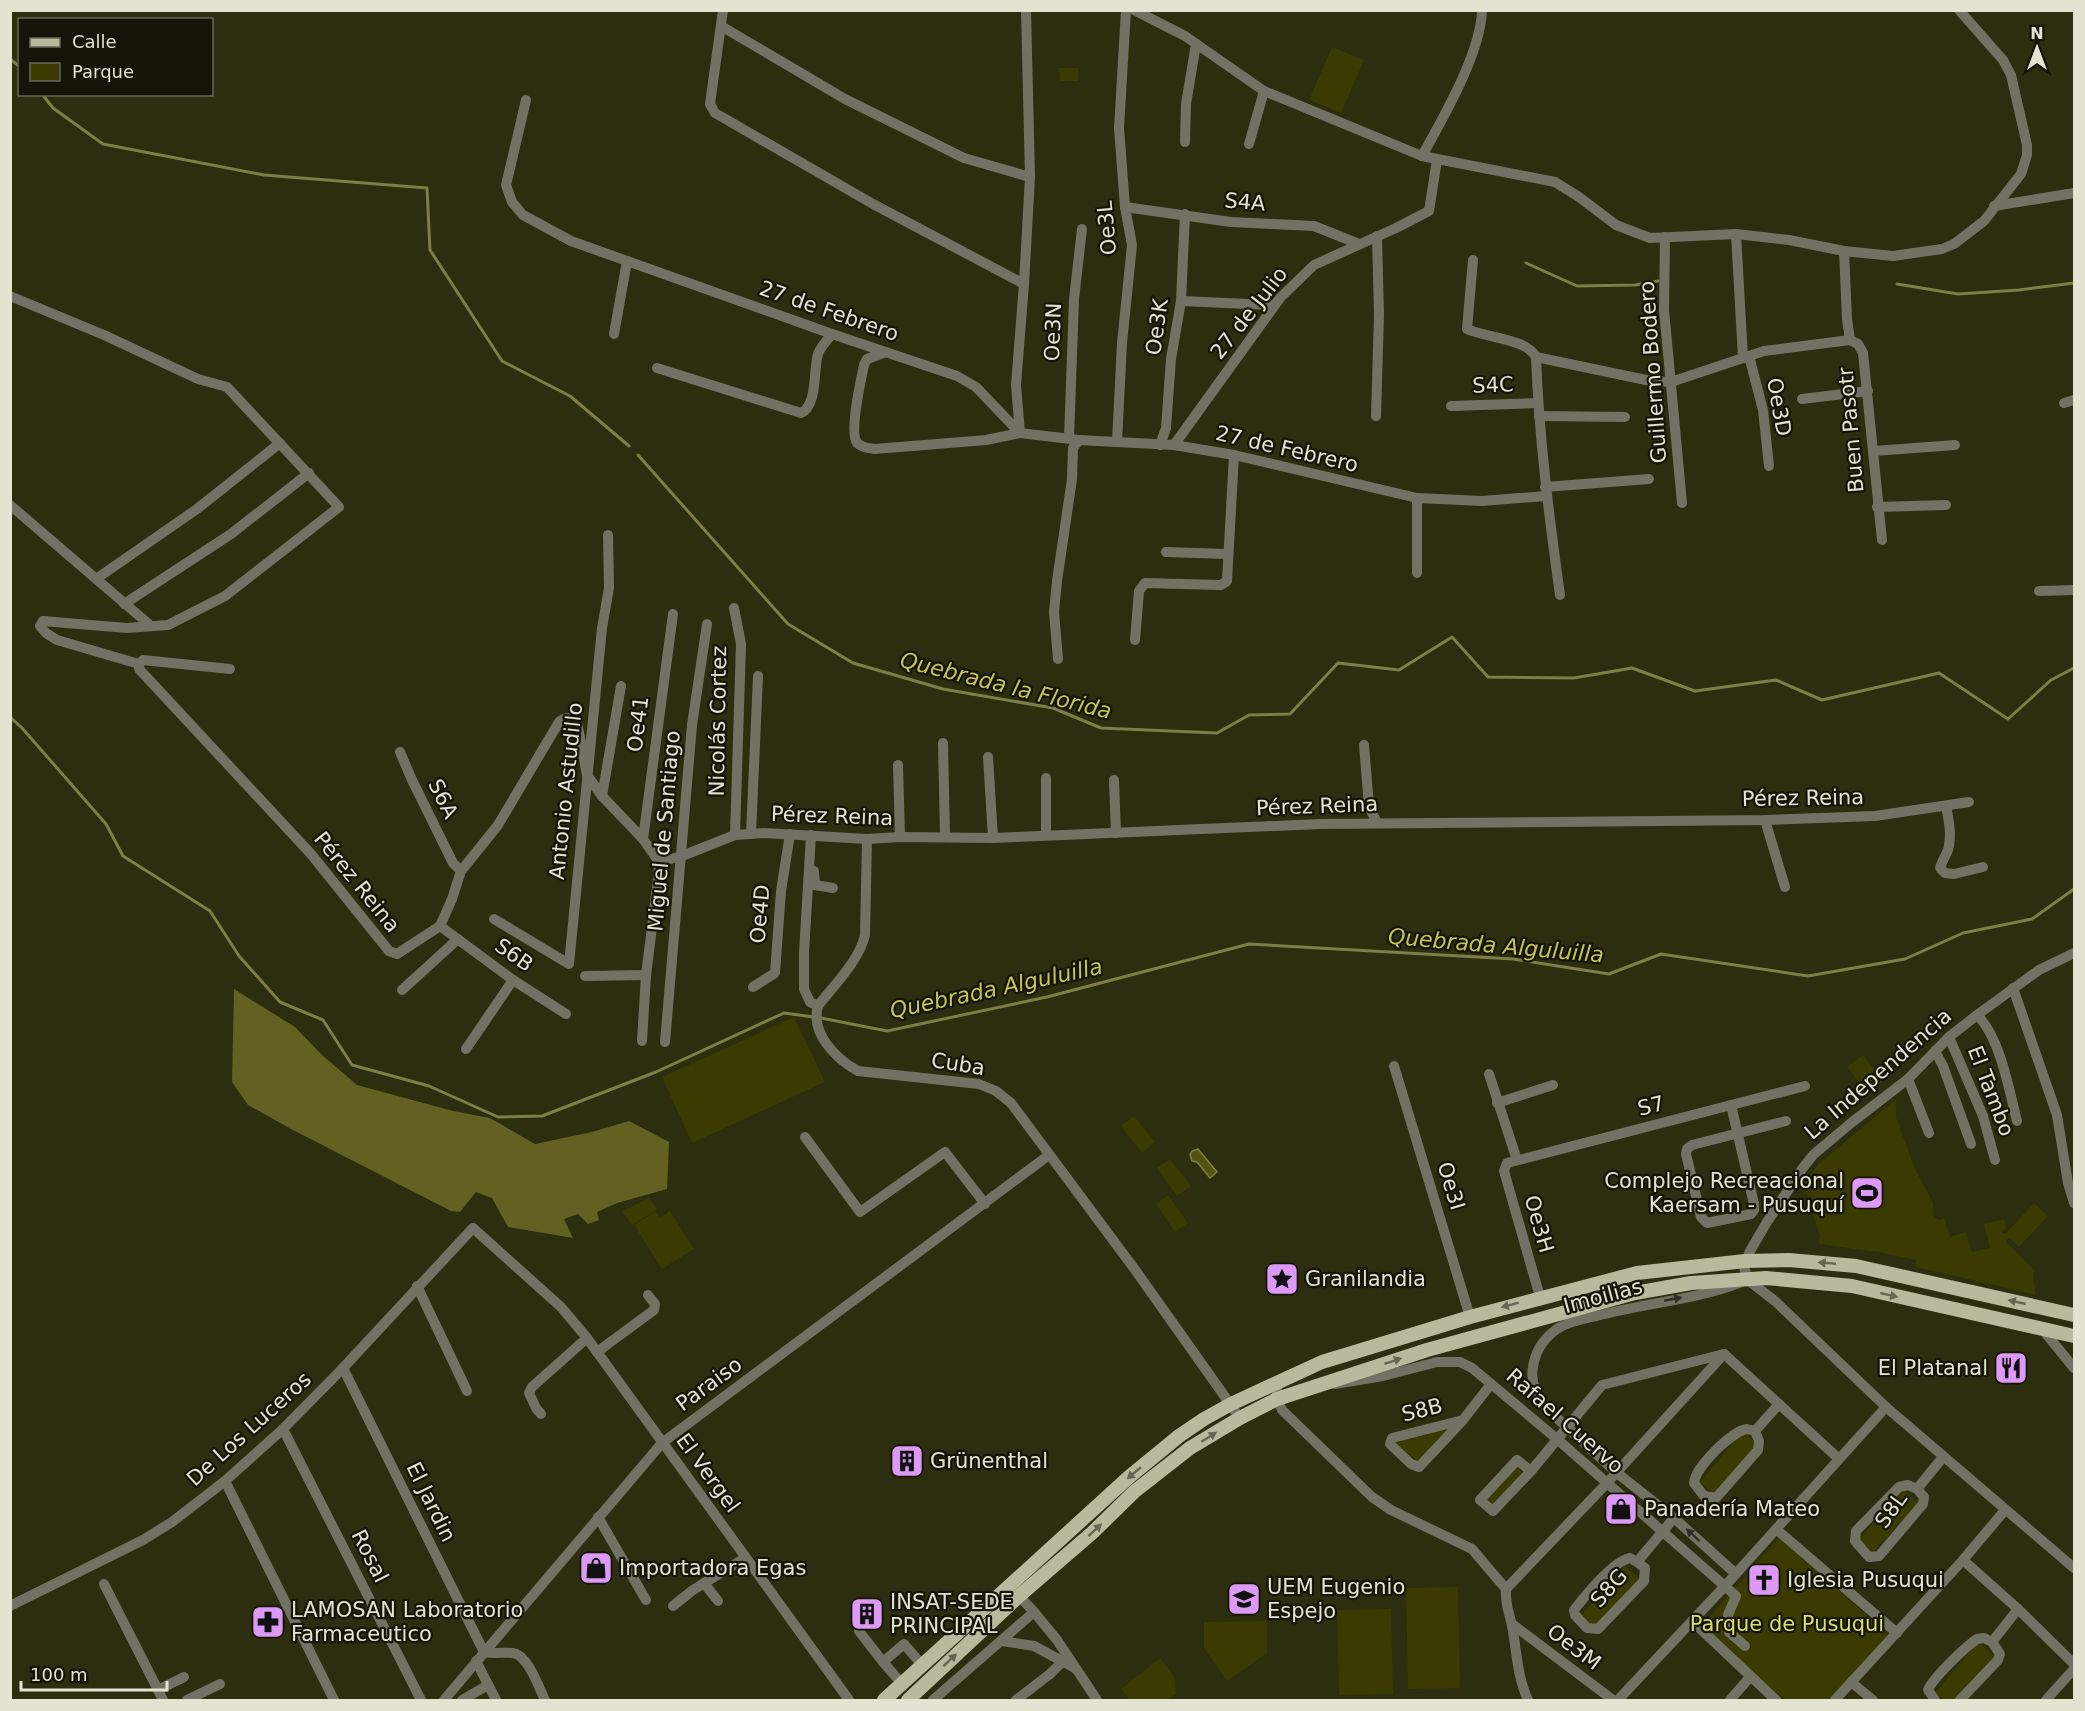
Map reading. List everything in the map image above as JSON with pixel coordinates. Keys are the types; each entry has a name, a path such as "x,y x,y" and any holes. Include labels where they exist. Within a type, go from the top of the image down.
{"main road":[{"path":"884,1701 1129,1477 1179,1436 1231,1404 1322,1362 1540,1297 1637,1273 1745,1261 1789,1260 1856,1266 2074,1315"},
{"path":"908,1701 1019,1596 1144,1484 1178,1457 1240,1418 1277,1399 1449,1343 1635,1293 1691,1283 1748,1280 1793,1280 1852,1286 2074,1336"}],"street":[{"path":"723,10 710,104 715,113 873,204 1024,284"},
{"path":"886,352 867,359 864,365 854,426 854,437 858,444 865,448 875,449 986,440 1020,433 1016,385 1030,177 1026,10"},
{"name":"Oe3L","path":"1117,442 1122,343 1132,245 1125,207 1119,110 1126,10"},
{"path":"1134,10 1196,44 1264,92 1422,156 1555,182 1579,196 1616,225 1650,238 1736,234 1789,240 1844,251 1893,256 1942,249 1954,244 1984,221 2021,174 2027,155 2027,145 2012,75 2003,60 1959,10"},
{"path":"1422,156 1446,112 1476,45 1482,10"},
{"path":"721,26 864,109 964,158 1030,177"},
{"path":"1185,142 1186,104 1196,44"},
{"path":"1249,144 1264,92"},
{"name":"27 de Febrero","path":"526,100 506,185 512,202 523,215 571,241 957,376 976,387 1020,433 1174,445 1234,455 1417,498 1482,501 1649,479"},
{"name":"27 de Julio","path":"1174,445 1274,305 1314,265 1429,211 1437,160"},
{"path":"1994,207 2074,193"},
{"name":"S4A","path":"1125,207 1231,222 1314,226 1359,244"},
{"name":"Oe3K","path":"1160,445 1166,428 1171,359 1181,301 1185,214"},
{"name":"Oe3N","path":"1058,659 1054,612 1060,549 1072,479 1074,299 1082,230"},
{"name":"Oe3D","path":"1736,234 1746,357 1763,410 1769,466"},
{"path":"1376,416 1379,315 1377,236"},
{"name":"Guillermo Bodero","path":"1665,237 1664,310 1682,503"},
{"name":"Buen Pasotr","path":"1844,251 1847,319 1850,339 1863,353 1882,540"},
{"path":"1473,260 1467,329 1524,346 1533,351 1536,357 1546,492 1560,596"},
{"path":"614,334 627,261"},
{"path":"10,296 104,335 198,379 227,387 339,507 225,596 168,625 127,628 43,621 40,626 57,640 139,664 144,660 230,669"},
{"path":"1181,301 1274,305"},
{"path":"657,368 801,412 808,407 812,399 819,351 832,334"},
{"path":"1536,357 1646,380 1671,382 1764,351 1850,339"},
{"path":"1802,399 1868,391"},
{"name":"S4C","path":"1451,406 1538,403"},
{"path":"1539,416 1624,417"},
{"path":"96,579 197,509 280,443"},
{"path":"1874,451 1955,445"},
{"path":"1135,640 1139,591 1145,583 1225,584 1227,581 1234,455"},
{"path":"124,604 231,534 309,473"},
{"path":"1417,498 1417,573"},
{"path":"10,505 151,626"},
{"path":"1877,507 1946,505"},
{"name":"Antonio Astudillo","path":"494,919 569,964 604,612 609,588 608,535"},
{"path":"1166,552 1227,554"},
{"path":"2039,591 2074,590"},
{"name":"Nicolás Cortez","path":"734,608 741,644 735,835"},
{"name":"Oe41","path":"643,839 673,614"},
{"name":"Miguel de Santiago","path":"665,1042 692,725 707,624"},
{"name":"Pérez Reina","path":"139,664 139,669 311,854 389,951 397,954 440,926"},
{"path":"751,834 758,676"},
{"path":"602,796 621,686"},
{"path":"440,926 452,899 457,867 498,825 558,722 564,718 570,718 577,722 587,776 602,796 643,839 658,862 658,880 646,975 642,1041"},
{"path":"943,743 945,837"},
{"path":"1364,745 1369,806 1377,824"},
{"name":"S6A","path":"400,752 457,867"},
{"path":"988,757 993,838"},
{"path":"898,765 900,837"},
{"path":"1046,778 1046,834"},
{"path":"1114,780 1116,833"},
{"name":"Pérez Reina","path":"658,862 682,856 735,835 751,834 867,839 993,838 1321,824 1765,820 1875,816 1969,802"},
{"path":"1946,806 1951,836 1940,868 1945,873 1954,874 1983,867"},
{"path":"1765,820 1785,887"},
{"name":"Oe4D","path":"753,987 775,973 781,891 790,834"},
{"path":"813,835 814,885 833,888"},
{"path":"813,835 805,914 804,989 810,1002 818,1006 862,946 865,935 867,839"},
{"name":"S6B","path":"440,926 513,980 566,1014"},
{"path":"402,990 458,939"},
{"name":"La Independencia","path":"1745,1261 1767,1222 1807,1162 1835,1136 1908,1079 1949,1037 1977,1015 2039,970 2074,953"},
{"path":"585,976 646,975"},
{"path":"466,1049 513,980"},
{"path":"2013,988 2057,1114 2068,1183 2074,1203"},
{"name":"Cuba","path":"818,1006 816,1012 820,1032 830,1049 844,1063 858,1071 979,1084 996,1091 1011,1103 1231,1404"},
{"path":"1977,1015 1986,1024 1992,1039 2017,1121"},
{"name":"El Tambo","path":"1949,1037 1983,1116 1995,1160"},
{"path":"1935,1051 1943,1066 1971,1144"},
{"name":"Oe3I","path":"1394,1066 1470,1317"},
{"name":"Oe3H","path":"1489,1074 1512,1161 1504,1171 1540,1297"},
{"path":"1908,1079 1929,1133"},
{"path":"1497,1103 1552,1085"},
{"name":"S7","path":"1512,1161 1805,1086"},
{"path":"1731,1105 1737,1133 1754,1210 1751,1214 1707,1223 1701,1217 1686,1154 1687,1149 1692,1145 1737,1133 1786,1121"},
{"path":"805,1137 860,1212 945,1152 985,1204"},
{"name":"Paraiso","path":"444,1701 662,1443 1049,1155"},
{"name":"El Vergel","path":"473,1227 561,1307 587,1338 849,1701"},
{"name":"De Los Luceros","path":"10,1606 142,1540 172,1522 225,1481 283,1429 343,1368 473,1227"},
{"path":"1745,1261 1744,1267 1748,1280 1775,1302 1886,1407 2074,1568"},
{"name":"Imoilias","path":"1736,1574 1674,1518 1617,1473 1542,1404 1533,1385 1532,1370 1536,1354 1544,1341 1554,1331 1565,1325 1726,1288 1748,1280"},
{"path":"417,1286 467,1391"},
{"path":"597,1352 654,1310 655,1304 648,1295"},
{"path":"2043,1330 2074,1368"},
{"path":"541,1414 530,1393 532,1387 587,1338"},
{"path":"1724,1354 1838,1458"},
{"path":"1531,1471 1517,1460 1480,1500 1493,1511 1531,1471 1602,1385 1724,1354"},
{"path":"1528,1701 1520,1681 1512,1624 1505,1604 1506,1588 1617,1473 1724,1354"},
{"name":"Rafael Cuervo","path":"1314,1386 1366,1380 1449,1360 1460,1362 1472,1368 1557,1439 1664,1531 1724,1587"},
{"name":"El Jardin","path":"343,1368 484,1652"},
{"path":"1277,1381 1277,1399 1282,1410 1372,1497 1391,1510 1472,1549 1506,1588"},
{"name":"S8B","path":"1463,1420 1392,1438 1390,1444 1410,1464 1419,1467 1463,1420 1491,1384"},
{"path":"1231,1404 1240,1418"},
{"path":"1755,1431 1779,1404"},
{"path":"1618,1701 1886,1407"},
{"name":"Rosal","path":"283,1429 421,1701"},
{"path":"1747,1429 1755,1431 1759,1441 1758,1450 1716,1498 1704,1496 1694,1483 1694,1479 1710,1458 1737,1432 1747,1429"},
{"name":"S8L","path":"1917,1489 1943,1457"},
{"path":"225,1481 334,1701"},
{"name":"S8L","path":"1908,1485 1917,1489 1924,1497 1923,1504 1879,1556 1869,1557 1858,1546 1854,1536 1899,1487 1908,1485"},
{"path":"1835,1701 1963,1560 2005,1510"},
{"path":"598,1517 646,1600"},
{"name":"S8G","path":"1637,1562 1674,1518"},
{"path":"1776,1529 1897,1633"},
{"path":"673,1606 704,1583 745,1558"},
{"name":"S8G","path":"1630,1558 1637,1562 1645,1568 1644,1581 1598,1629 1587,1628 1575,1615 1574,1610 1584,1596 1619,1561 1630,1558"},
{"path":"1963,1560 2074,1664"},
{"path":"704,1583 718,1601"},
{"path":"104,1584 163,1701"},
{"path":"1724,1587 1736,1596 1728,1615 1729,1632 1745,1646"},
{"path":"1019,1596 1057,1640 1097,1701"},
{"path":"1992,1642 2018,1610"},
{"path":"925,1684 935,1698 1034,1612"},
{"path":"1692,1621 1776,1701"},
{"name":"Oe3M","path":"1512,1624 1613,1701"},
{"path":"858,1631 903,1685"},
{"path":"1935,1701 1928,1690 1931,1682 1973,1641 1984,1638 1992,1642 2000,1654 1998,1660 1960,1701"},
{"path":"1002,1641 1034,1646 1075,1668"},
{"path":"883,1662 904,1644 923,1666"},
{"path":"484,1652 513,1653 525,1659 545,1701"},
{"path":"476,1661 496,1701"},
{"path":"1016,1701 1062,1662"},
{"path":"2046,1701 2074,1669"},
{"path":"158,1689 184,1677"},
{"path":"1731,1701 1750,1677"},
{"path":"1851,1682 1873,1701"},
{"path":"187,1701 220,1684"},
{"path":"462,1701 488,1685"}],"green space":[{"path":"1332,47 1364,60 1341,113 1309,100"},
{"path":"1059,68 1078,68 1078,81 1060,81"},
{"path":"794,1017 825,1082 692,1143 662,1077"},
{"path":"1863,1055 1883,1081 1868,1093 1847,1067"},
{"name":"Complejo Recreacional Kaersam - Pusuquí","path":"1896,1099 1896,1117 1915,1169 1933,1203 1934,1217 1939,1220 1944,1218 1950,1237 1966,1232 1972,1252 1990,1248 1984,1224 2004,1219 2006,1228 2002,1232 2005,1234 2034,1203 2048,1216 2019,1247 2009,1238 2006,1242 2035,1271 2033,1274 2036,1295 1916,1267 1916,1260 1819,1244 1820,1236 1803,1183 1819,1164"},
{"path":"1134,1116 1155,1142 1142,1153 1121,1126"},
{"path":"1170,1159 1191,1186 1177,1196 1157,1168"},
{"path":"1168,1195 1188,1223 1175,1232 1156,1204"},
{"path":"649,1198 658,1209 632,1225 622,1211"},
{"path":"656,1211 660,1218 670,1211 694,1249 662,1269 634,1225"},
{"path":"1449,1428 1419,1462 1396,1444 1396,1441"},
{"path":"1743,1431 1758,1445 1713,1494 1700,1482"},
{"path":"1517,1467 1522,1473 1493,1505 1488,1500"},
{"path":"1903,1489 1918,1503 1873,1552 1859,1540"},
{"name":"Parque de Pusuqui","path":"1779,1538 1888,1634 1829,1700 1785,1700 1701,1626"},
{"path":"1625,1566 1640,1579 1595,1629 1581,1615"},
{"path":"1458,1587 1460,1688 1408,1689 1406,1588"},
{"path":"1391,1609 1393,1694 1339,1695 1337,1610"},
{"path":"1267,1621 1267,1653 1227,1681 1204,1648 1204,1622"},
{"path":"1978,1642 1994,1656 1953,1700 1943,1700 1935,1693"},
{"path":"1160,1658 1175,1678 1176,1694 1168,1700 1130,1700 1121,1689"}],"shaded area":[{"path":"234,989 295,1027 322,1055 357,1085 453,1111 490,1118 535,1144 592,1132 629,1121 669,1142 667,1189 617,1203 597,1212 599,1220 588,1224 578,1214 564,1219 573,1238 508,1227 492,1198 476,1192 460,1212 451,1211 248,1105 232,1082"},
{"path":"1198,1149 1217,1172 1210,1178 1197,1162 1192,1161 1190,1155 1192,1151"}],"waterway":[{"name":"Quebrada la Florida","path":"10,59 18,65"},
{"name":"Quebrada la Florida","path":"44,96 53,108 103,144 264,175 427,188 430,250 502,361 570,396 629,446"},
{"path":"1526,263 1577,286 1635,285 1658,281"},
{"path":"1897,284 1958,294 2074,283"},
{"name":"Quebrada la Florida","path":"638,455 788,624 853,663 943,689 1053,708 1101,728 1217,733 1249,715 1290,714 1338,663 1399,670 1452,637 1488,677 1574,678 1632,668 1695,691 1776,680 1822,700 1939,673 2008,719 2051,680 2074,668"},
{"name":"Quebrada Alguluilla","path":"10,717 106,824 123,856 210,911 239,956 280,1002 323,1020 352,1065 429,1086 498,1117 542,1116 656,1072 784,1013 814,1017"},
{"name":"Quebrada Alguluilla","path":"821,1018 887,1031 1047,997 1249,944 1513,959 1609,974 1661,954 1808,976 1905,959 1963,933 2032,919 2074,889"}],"place":[{"name":"Complejo Recreacional Kaersam - Pusuquí","path":"1867,1193"},
{"name":"Granilandia","path":"1282,1279"},
{"name":"El Platanal","path":"2011,1368"},
{"name":"Grünenthal","path":"907,1461"},
{"name":"Panadería Mateo","path":"1621,1509"},
{"name":"Importadora Egas","path":"596,1568"},
{"name":"Iglesia Pusuqui","path":"1764,1580"},
{"name":"UEM Eugenio Espejo","path":"1244,1599"},
{"name":"INSAT-SEDE PRINCIPAL","path":"867,1614"},
{"name":"LAMOSAN Laboratorio Farmaceutico","path":"268,1622"}]}
